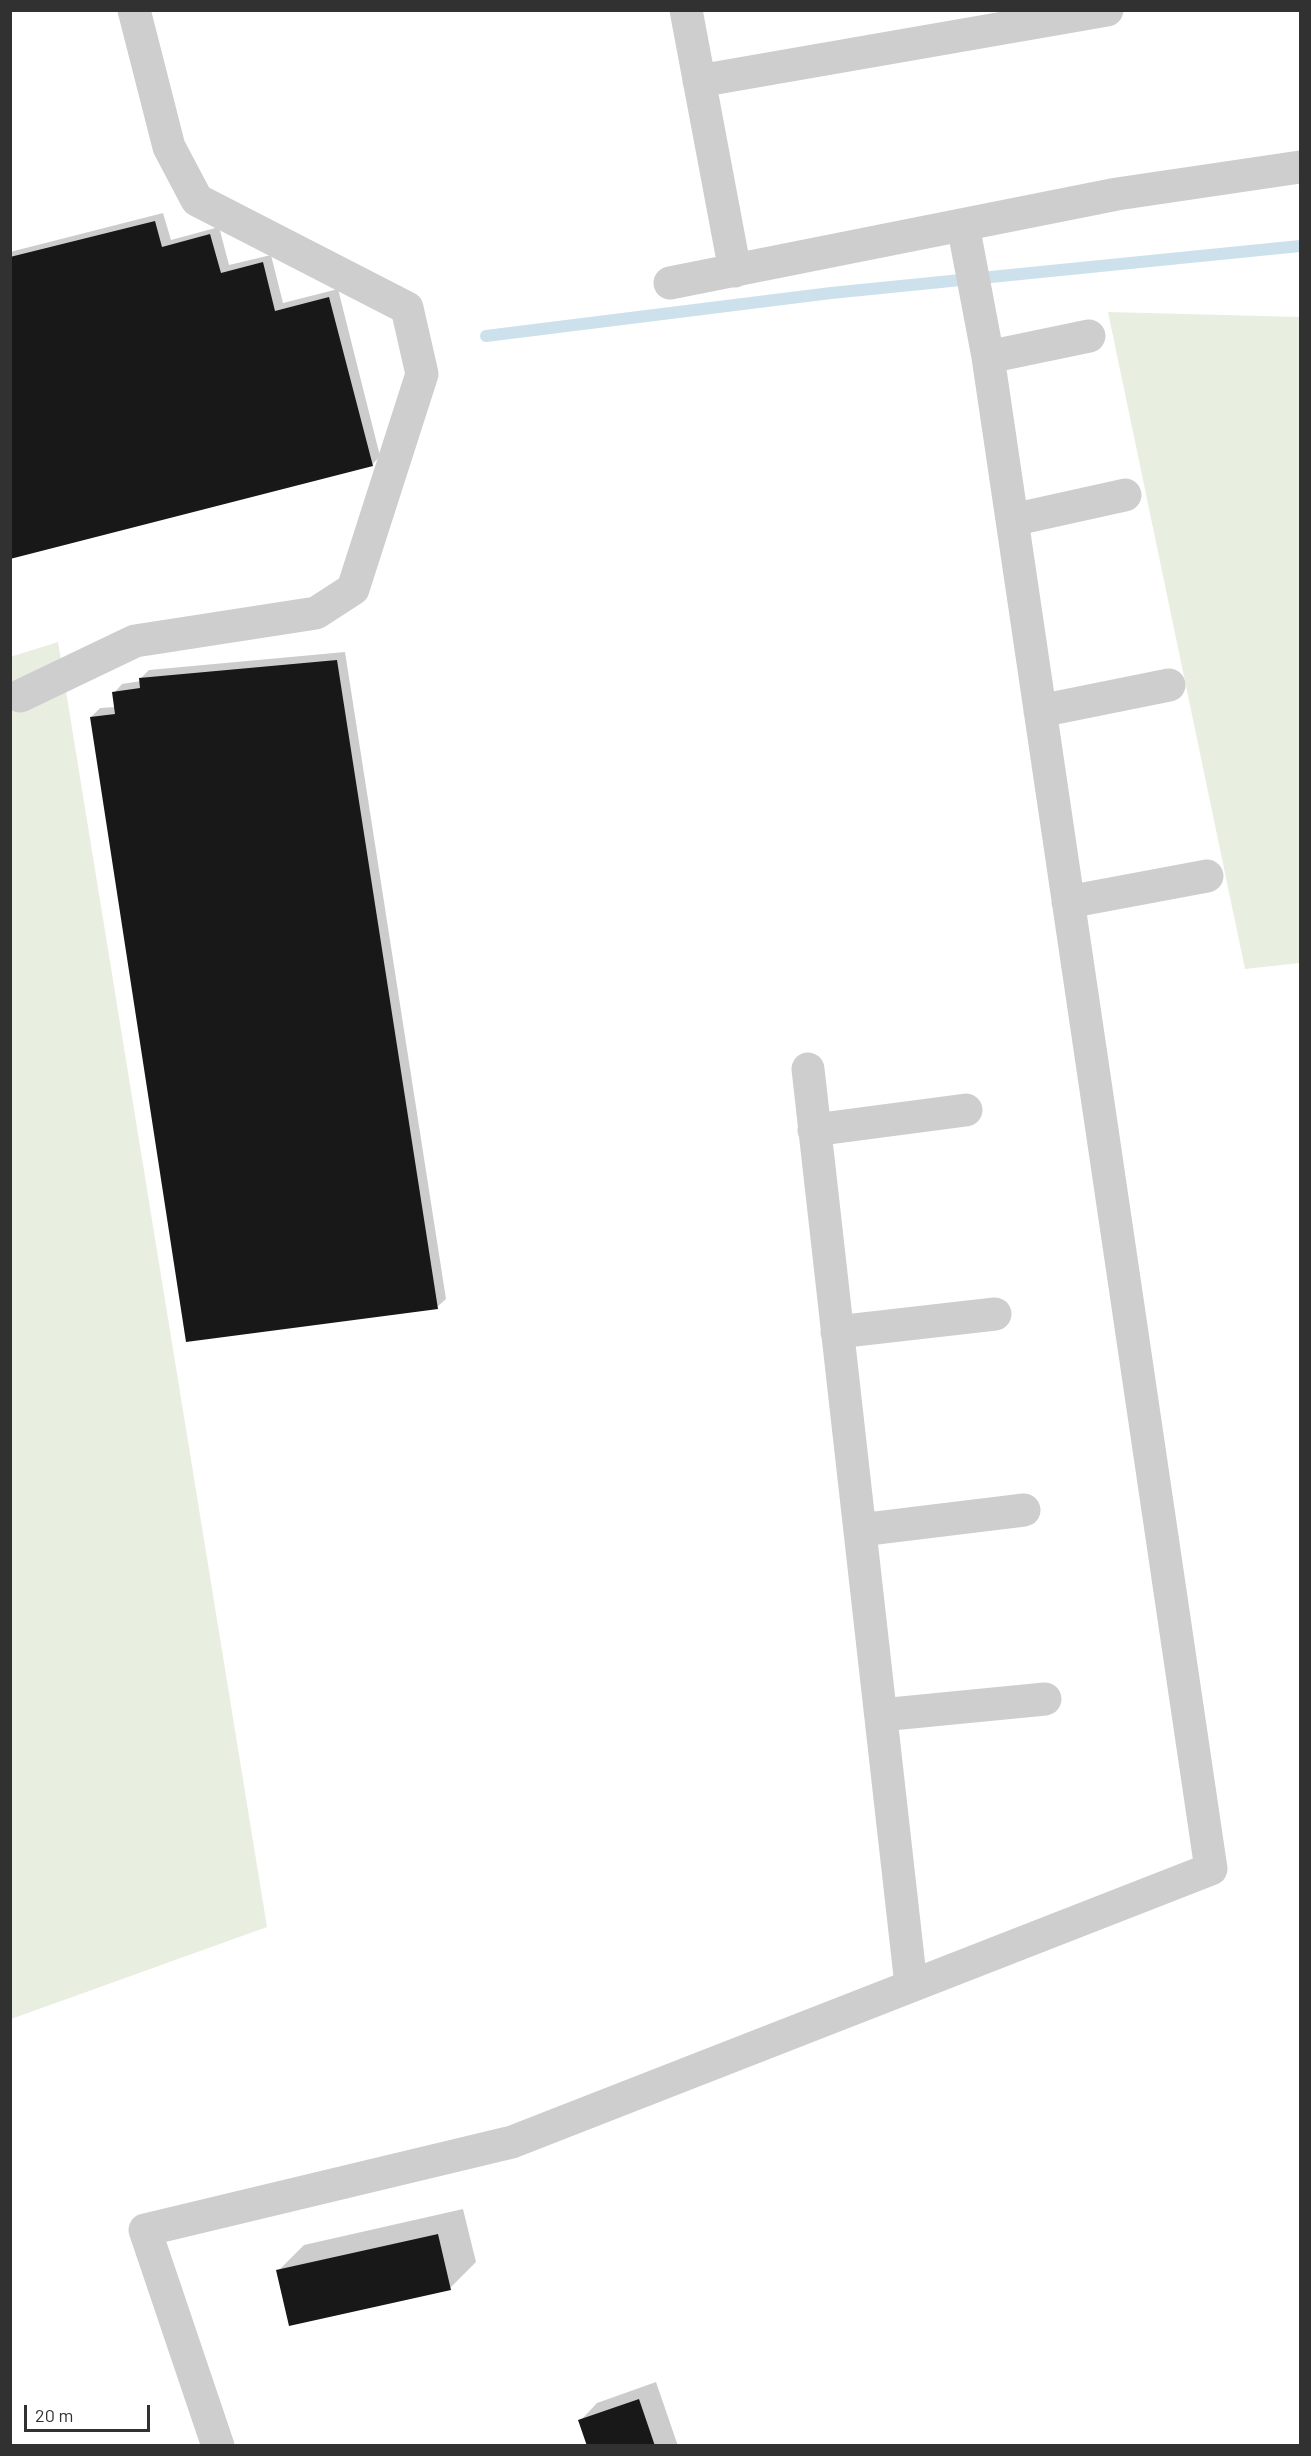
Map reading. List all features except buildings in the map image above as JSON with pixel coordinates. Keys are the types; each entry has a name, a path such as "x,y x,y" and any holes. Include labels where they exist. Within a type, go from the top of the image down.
{"street":[{"path":"20,696 135,641 316,613 353,589 422,374 407,308 197,200 168,147 134,10"},
{"path":"686,10 735,271"},
{"path":"699,81 1107,10"},
{"path":"670,283 1117,194 1300,167"},
{"path":"218,2445 145,2230 512,2142 1211,1869 988,357 963,225"},
{"path":"988,357 1089,336"},
{"path":"1012,520 1125,495"},
{"path":"1040,711 1169,685"},
{"path":"1068,902 1207,876"},
{"path":"808,1069 911,1985"},
{"path":"814,1130 966,1110"},
{"path":"837,1332 995,1314"},
{"path":"860,1530 1024,1510"},
{"path":"881,1715 1045,1699"}],"shaded area":[{"path":"1108,312 1300,317 1300,963 1245,969"},
{"path":"58,642 267,1927 11,2019 10,657"}],"waterway":[{"path":"486,336 831,293 1300,246"}]}
